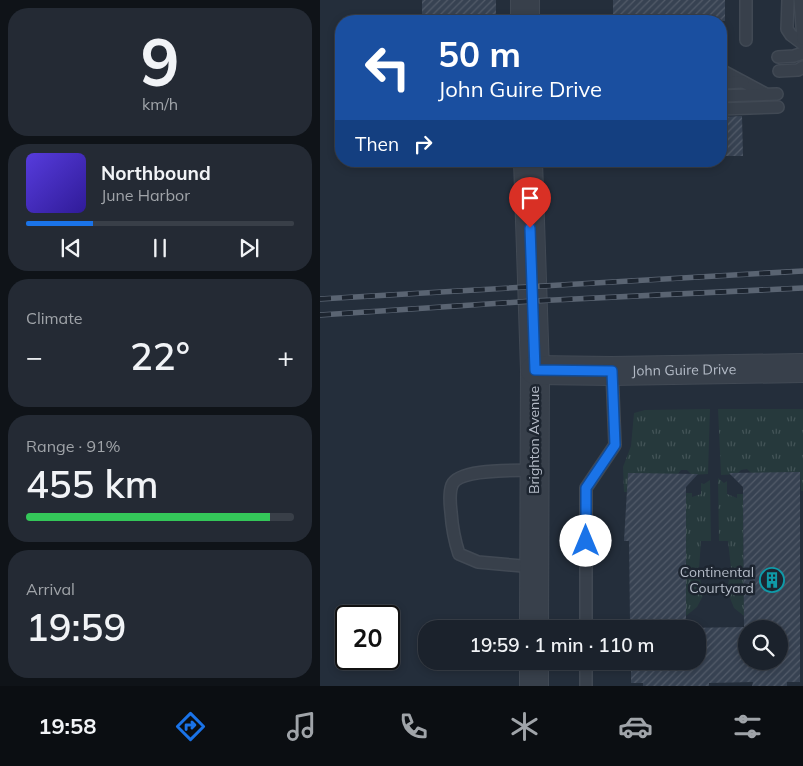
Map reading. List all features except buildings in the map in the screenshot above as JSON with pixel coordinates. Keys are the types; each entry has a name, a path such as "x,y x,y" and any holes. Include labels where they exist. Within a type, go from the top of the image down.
{"street":[{"path":"525,0 525,15"},
{"name":"Brighton Avenue","path":"528,167 535,370 534,620"},
{"name":"John Guire Drive","path":"535,370 612,371 803,368"},
{"path":"534,670 534,686"}],"lane":[{"path":"746,0 746,40"},
{"path":"788,0 787,29 791,35 803,44"},
{"path":"800,0 803,39"},
{"path":"778,57 794,56 803,53"},
{"path":"779,71 798,70 803,67"},
{"path":"727,73 765,94"},
{"path":"727,83 743,82"},
{"path":"727,96 777,94"},
{"path":"727,109 778,107"},
{"path":"586,620 586,488 615,445 612,371"},
{"path":"534,470 471,474 460,478 453,484 450,502 453,538 460,554 478,562 534,567"},
{"path":"586,670 586,686"}],"green space":[{"path":"710,409 708,474 692,475 687,470 681,470 677,475 628,473 628,492 624,492 623,467 631,446 634,413 645,410"},
{"path":"718,409 803,409 803,491 801,491 800,472 752,474 747,469 741,470 737,474 721,475"},
{"path":"718,478 724,483 727,481 727,494 737,498 737,494 743,494 744,616 734,608 728,593 719,593 719,585 728,585 731,568 728,541 719,541"},
{"path":"710,480 711,541 701,541 699,569 701,584 711,584 711,593 704,594 697,607 686,616 686,493 692,493 692,497 701,494 701,483 704,484"}],"railway":[{"path":"320,299 803,271"},
{"path":"320,315 533,301 803,288"}],"place":[{"name":"Continental Courtyard","path":"772,580"}],"route":[{"path":"530,228 535,370 612,371 615,445 586,488 586,541"}]}
